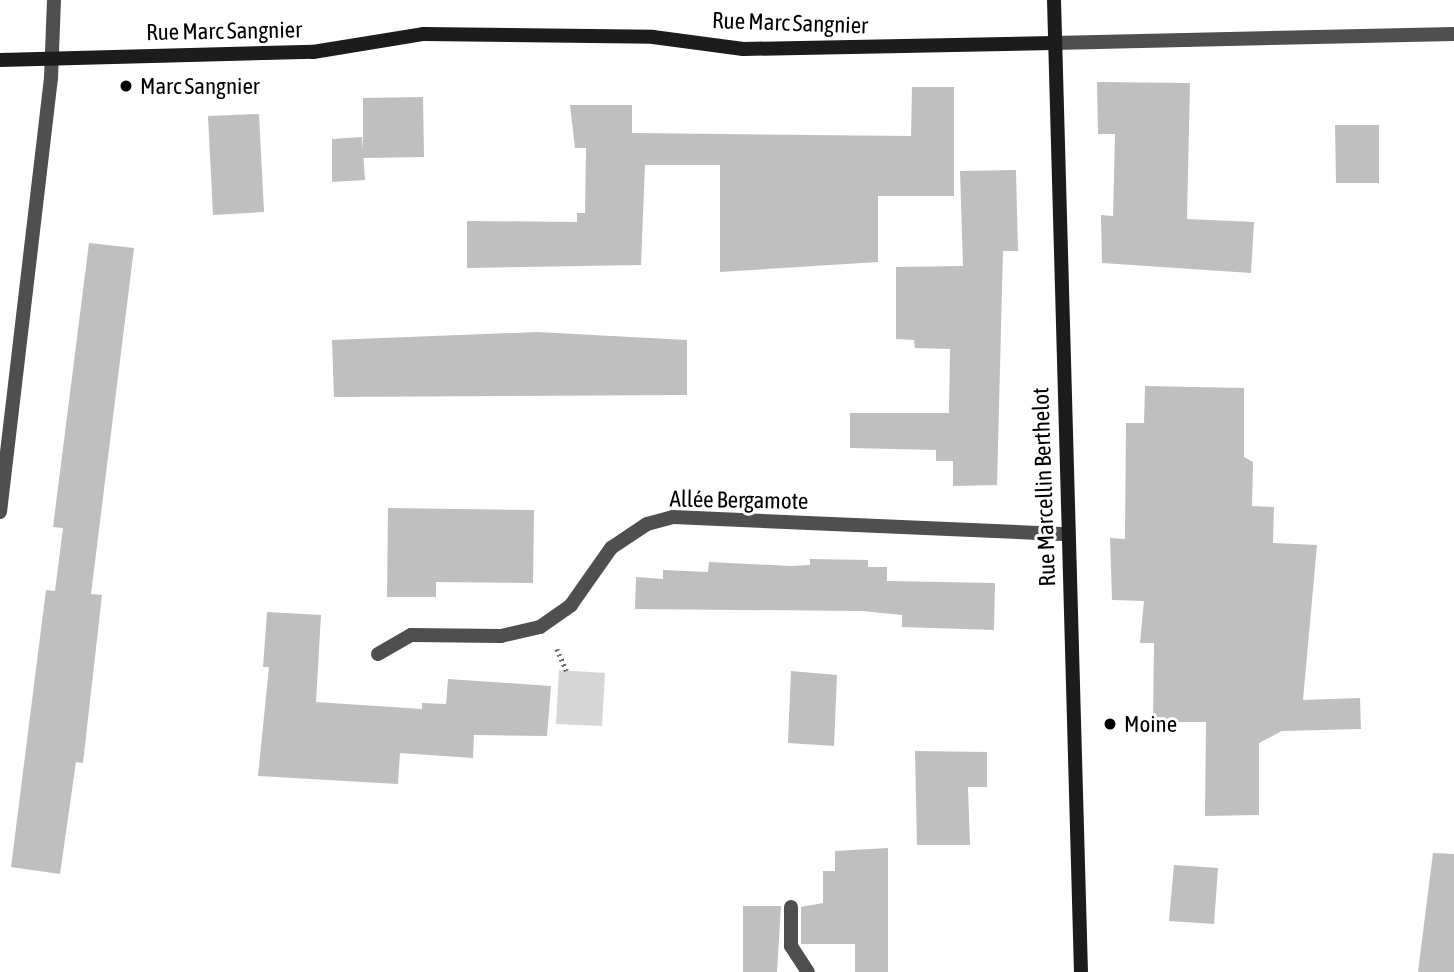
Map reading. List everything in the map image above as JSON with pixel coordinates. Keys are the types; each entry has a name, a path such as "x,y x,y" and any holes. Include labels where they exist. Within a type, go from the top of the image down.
{"street":[{"path":"0,512 53,58 54,0"},
{"name":"Rue Marcellin Berthelot","path":"1054,0 1067,534 1082,972"},
{"name":"Rue Marc Sangnier","path":"0,60 313,52 423,34 653,37 743,48 1454,34"},
{"name":"Allée Bergamote","path":"378,654 411,635 501,636 540,627 571,604 611,548 648,523 673,517 1067,534"},
{"path":"791,907 791,946 808,972"}],"shaded area":[{"path":"559,670 605,673 602,726 556,724"}],"building":[{"path":"1097,82 1190,83 1187,219 1254,222 1251,273 1102,263 1101,215 1113,216 1115,134 1098,134"},
{"path":"912,87 954,87 954,196 878,196 878,262 720,272 720,165 645,165 641,265 467,268 467,221 577,222 577,213 585,213 586,148 575,148 570,105 632,105 632,133 911,136"},
{"path":"423,97 424,157 363,158 363,98"},
{"path":"259,114 264,212 213,215 208,116"},
{"path":"1335,125 1379,125 1379,183 1336,183"},
{"path":"362,137 365,180 332,182 332,139"},
{"path":"1016,170 1018,251 1003,251 997,485 953,486 953,461 936,461 936,450 850,448 850,413 949,413 950,349 915,348 914,340 896,339 896,267 963,266 960,171"},
{"path":"89,243 134,248 91,594 102,595 83,763 76,762 60,874 11,867 46,590 55,591 63,528 53,527"},
{"path":"537,332 687,340 687,395 334,397 332,340"},
{"path":"1145,386 1244,388 1244,457 1253,462 1252,506 1274,507 1273,543 1317,545 1303,700 1360,698 1361,729 1282,731 1259,743 1259,815 1205,816 1206,722 1153,722 1154,643 1140,643 1144,601 1112,600 1110,538 1125,539 1126,423 1144,423"},
{"path":"388,508 534,510 533,583 436,582 436,597 387,597"},
{"path":"810,559 868,560 868,567 887,567 887,581 995,583 994,630 902,627 902,615 862,611 635,609 636,577 663,579 663,570 708,572 709,562 790,566 810,565"},
{"path":"267,612 321,615 316,702 422,709 422,703 446,704 448,679 551,686 547,736 474,735 473,758 400,753 398,784 258,776 269,667 263,667"},
{"path":"791,671 837,675 834,746 788,743"},
{"path":"915,751 987,752 987,787 968,787 970,845 917,845"},
{"path":"888,848 888,972 855,972 855,944 801,944 801,907 823,903 823,871 835,871 835,851"},
{"path":"1433,853 1454,854 1454,972 1418,972"},
{"path":"1174,865 1218,868 1214,924 1169,921"},
{"path":"743,906 781,906 777,972 743,972"}],"place":[{"name":"Marc Sangnier","path":"126,86"},
{"name":"Moine","path":"1110,724"}]}
